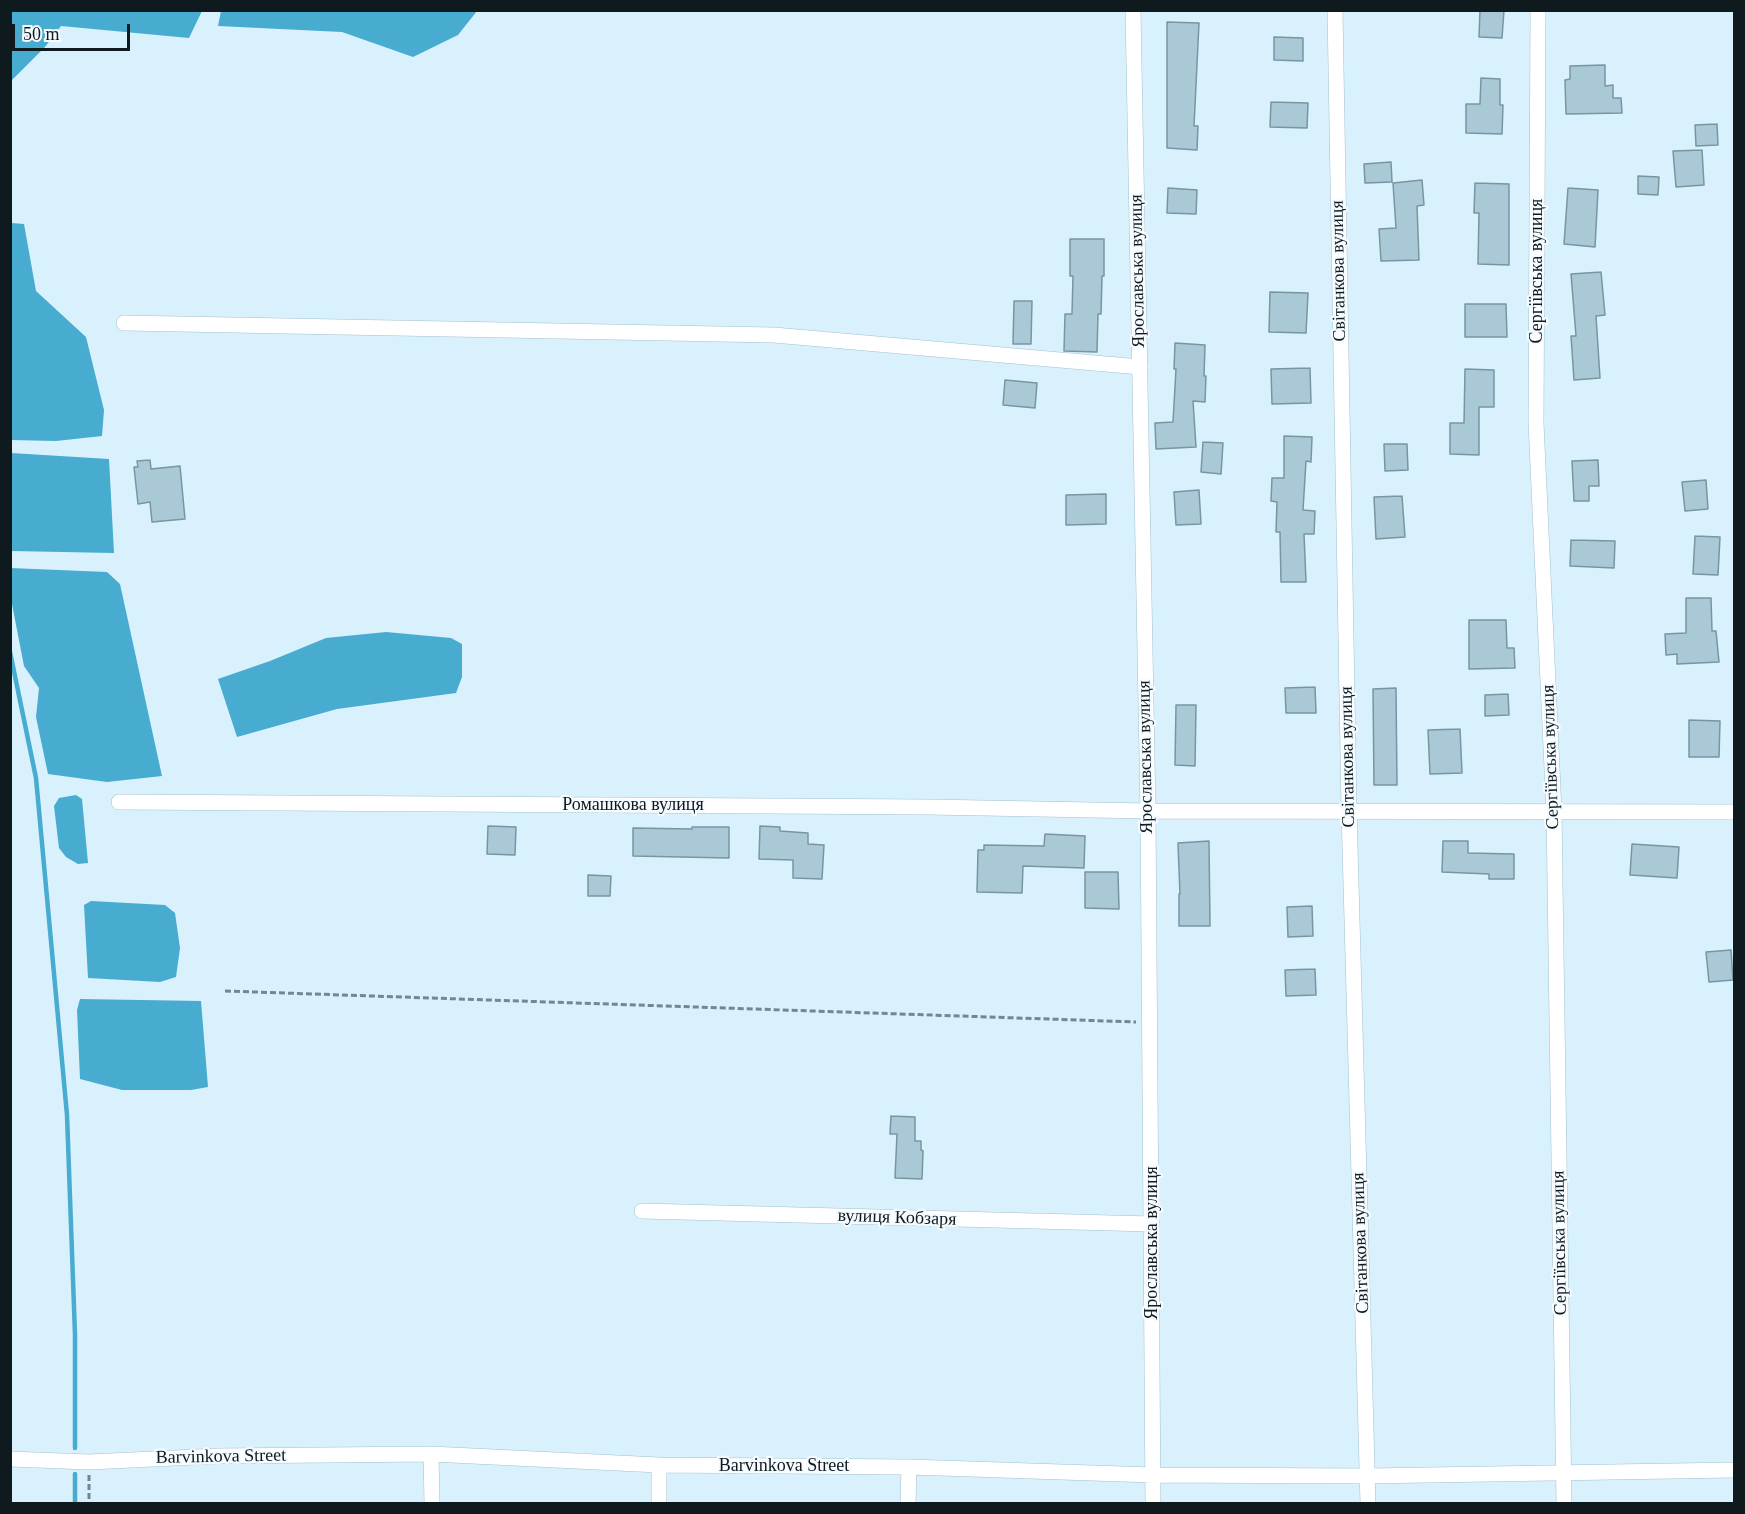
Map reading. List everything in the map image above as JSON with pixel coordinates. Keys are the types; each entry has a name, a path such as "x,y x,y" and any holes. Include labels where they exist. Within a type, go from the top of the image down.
{"street":[{"name":"Ярославська вулиця","path":"1133,10 1148,811 1153,1503"},
{"name":"Світанкова вулиця","path":"1335,10 1349,810 1368,1503"},
{"name":"Сергіївська вулиця","path":"1538,10 1536,423 1554,812 1564,1503"},
{"path":"124,323 774,335 1140,368"},
{"name":"Ромашкова вулиця","path":"119,802 929,807 1148,811 1734,813"},
{"name":"вулиця Кобзаря","path":"642,1211 1152,1224"},
{"path":"431,1454 432,1503"},
{"name":"Barvinkova Street","path":"10,1459 89,1461 217,1456 431,1454 659,1465 909,1467 1153,1475 1368,1476 1734,1470"},
{"path":"659,1465 659,1503"},
{"path":"908,1503 909,1467"}],"path":[{"path":"225,991 1150,1022"},
{"path":"89,1461 89,1503"}],"water":[{"path":"11,10 202,11 189,38 61,26 45,47 11,81"},
{"path":"221,10 477,11 458,35 413,57 342,32 218,26"},
{"path":"11,223 24,224 36,291 86,337 104,410 102,436 56,441 11,440"},
{"path":"11,453 109,459 114,553 11,551"},
{"path":"10,568 107,572 120,584 162,776 107,782 48,774 36,717 39,688 24,666 11,599"},
{"path":"386,632 451,638 462,644 462,677 456,693 337,709 237,737 218,679 326,638"},
{"path":"76,795 82,799 88,863 78,864 66,857 59,848 54,806 59,798"},
{"path":"91,901 165,905 175,913 180,948 176,977 160,982 88,978 84,905"},
{"path":"80,999 201,1001 208,1087 191,1090 122,1090 80,1079 77,1010"}],"building":[{"path":"1480,10 1504,10 1502,38 1479,37"},
{"path":"1167,22 1199,23 1194,126 1198,126 1197,150 1167,148"},
{"path":"1274,37 1303,38 1303,61 1274,60"},
{"path":"1605,65 1605,86 1613,85 1613,98 1621,98 1622,113 1566,114 1565,80 1570,79 1570,66"},
{"path":"1481,78 1500,79 1500,105 1503,105 1502,134 1466,133 1466,104 1480,104"},
{"path":"1271,102 1308,103 1307,128 1270,127"},
{"path":"1717,124 1718,145 1696,146 1695,125"},
{"path":"1702,150 1704,185 1676,187 1673,151"},
{"path":"1391,162 1392,182 1365,183 1364,164"},
{"path":"1638,176 1659,177 1658,195 1638,194"},
{"path":"1422,180 1424,205 1417,206 1419,260 1381,261 1379,229 1396,228 1393,183"},
{"path":"1475,183 1509,184 1509,265 1478,264 1479,213 1474,213"},
{"path":"1168,188 1197,190 1196,214 1167,213"},
{"path":"1568,188 1598,190 1595,247 1564,244"},
{"path":"1070,239 1104,239 1104,276 1102,276 1101,314 1098,314 1097,352 1064,351 1065,314 1072,314 1073,276 1070,276"},
{"path":"1601,272 1605,315 1596,316 1600,378 1574,380 1571,336 1576,336 1571,274"},
{"path":"1270,292 1308,293 1306,333 1269,332"},
{"path":"1014,301 1032,301 1031,344 1013,344"},
{"path":"1465,304 1506,304 1507,337 1465,337"},
{"path":"1175,343 1205,345 1205,402 1193,401 1196,447 1156,449 1155,423 1173,422"},
{"path":"1310,368 1311,403 1272,404 1271,369"},
{"path":"1465,369 1494,370 1494,407 1479,407 1479,455 1450,454 1450,423 1464,423"},
{"path":"1005,380 1037,383 1035,408 1003,405"},
{"path":"1284,436 1312,437 1311,462 1306,461 1303,510 1315,511 1314,534 1304,534 1306,582 1281,582 1280,532 1276,532 1277,502 1271,501 1272,478 1284,478"},
{"path":"1203,442 1223,443 1221,474 1201,472"},
{"path":"1384,444 1407,444 1408,470 1385,471"},
{"path":"150,460 151,469 180,466 185,519 152,522 150,502 138,504 134,467 138,467 137,461"},
{"path":"1598,460 1599,486 1589,486 1589,501 1574,501 1572,461"},
{"path":"1706,480 1708,509 1685,511 1682,482"},
{"path":"1199,490 1201,524 1176,525 1174,492"},
{"path":"1106,494 1106,524 1066,525 1066,495"},
{"path":"1402,496 1405,537 1376,539 1374,497"},
{"path":"1695,536 1720,537 1718,575 1693,574"},
{"path":"1571,540 1615,541 1614,568 1570,566"},
{"path":"1686,598 1711,598 1712,631 1716,631 1719,662 1677,664 1677,654 1666,655 1665,634 1686,633"},
{"path":"1469,620 1506,620 1507,648 1514,648 1515,668 1469,669"},
{"path":"1315,687 1316,713 1286,713 1285,688"},
{"path":"1396,688 1397,785 1374,785 1373,689"},
{"path":"1508,694 1509,715 1485,716 1485,695"},
{"path":"1176,705 1196,705 1195,766 1175,765"},
{"path":"1689,720 1720,721 1719,757 1689,757"},
{"path":"1460,729 1462,773 1430,774 1428,730"},
{"path":"488,826 516,827 515,855 487,854"},
{"path":"760,826 780,827 780,831 808,833 808,844 824,845 822,879 793,878 793,860 759,859"},
{"path":"692,827 729,827 729,858 633,856 633,828 692,829"},
{"path":"1045,834 1085,836 1084,868 1023,866 1022,893 977,892 978,850 984,850 984,845 1044,846"},
{"path":"1209,841 1210,926 1179,926 1178,843"},
{"path":"1443,841 1468,841 1468,853 1514,854 1514,879 1489,879 1489,874 1442,872"},
{"path":"1632,844 1679,847 1677,878 1630,875"},
{"path":"1085,872 1118,872 1119,909 1085,908"},
{"path":"588,875 611,876 610,896 588,896"},
{"path":"1312,906 1313,936 1288,937 1287,907"},
{"path":"1731,950 1733,980 1709,982 1706,952"},
{"path":"1315,969 1316,995 1286,996 1285,970"},
{"path":"891,1116 915,1117 915,1141 921,1141 923,1151 922,1179 895,1178 897,1134 890,1134"}],"waterway":[{"path":"10,652 36,778 67,1115 75,1335 75,1448"},
{"path":"75,1474 75,1504"}]}
